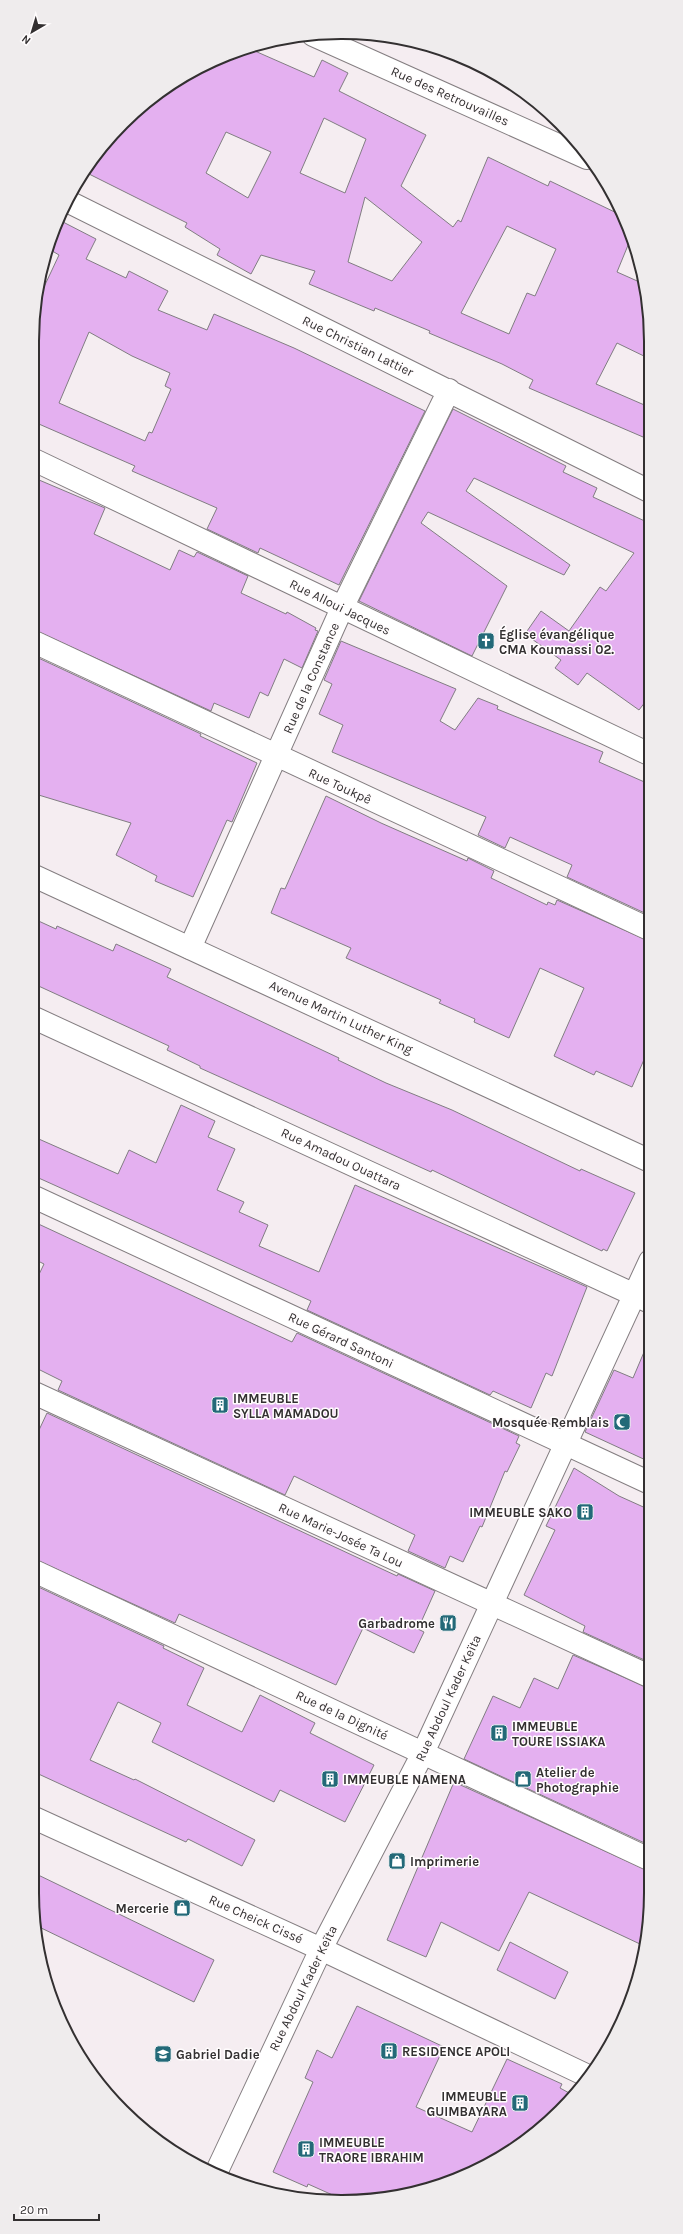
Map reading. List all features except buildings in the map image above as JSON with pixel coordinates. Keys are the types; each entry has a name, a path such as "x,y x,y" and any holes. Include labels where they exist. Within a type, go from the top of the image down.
{"street":[{"name":"Rue des Retrouvailles","path":"324,40 579,154"},
{"name":"Rue Christian Lattier","path":"72,204 644,488"},
{"name":"Rue de la Constance","path":"190,948 342,608 449,390"},
{"name":"Rue Alloui Jacques","path":"39,462 644,752"},
{"name":"Rue Toukpê","path":"39,644 644,927"},
{"name":"Avenue Martin Luther King","path":"39,878 644,1158"},
{"name":"Rue Amadou Ouattara","path":"39,1020 642,1298"},
{"name":"Rue Gérard Santoni","path":"39,1199 644,1481"},
{"name":"Rue Abdoul Kader Keïta","path":"218,2169 321,1949 422,1753 566,1444 642,1298"},
{"name":"Rue Marie-Josée Ta Lou","path":"39,1395 644,1674"},
{"name":"Rue de la Dignité","path":"39,1573 644,1857"},
{"name":"Rue Cheick Cissé","path":"39,1820 321,1949 583,2074"}],"place":[{"name":"Église évangélique CMA Koumassi 02.","path":"486,641"},
{"name":"IMMEUBLE SYLLA MAMADOU","path":"220,1405"},
{"name":"Mosquée Remblais","path":"622,1422"},
{"name":"IMMEUBLE SAKO","path":"585,1512"},
{"name":"Garbadrome","path":"448,1623"},
{"name":"IMMEUBLE TOURE ISSIAKA","path":"499,1733"},
{"name":"IMMEUBLE NAMENA","path":"330,1779"},
{"name":"Atelier de Photographie","path":"523,1779"},
{"name":"Imprimerie","path":"397,1861"},
{"name":"Mercerie","path":"182,1908"},
{"name":"RESIDENCE APOLI","path":"389,2051"},
{"name":"Gabriel Dadie","path":"163,2054"},
{"name":"IMMEUBLE GUIMBAYARA","path":"520,2103"},
{"name":"IMMEUBLE TRAORE IBRAHIM","path":"306,2149"}]}
